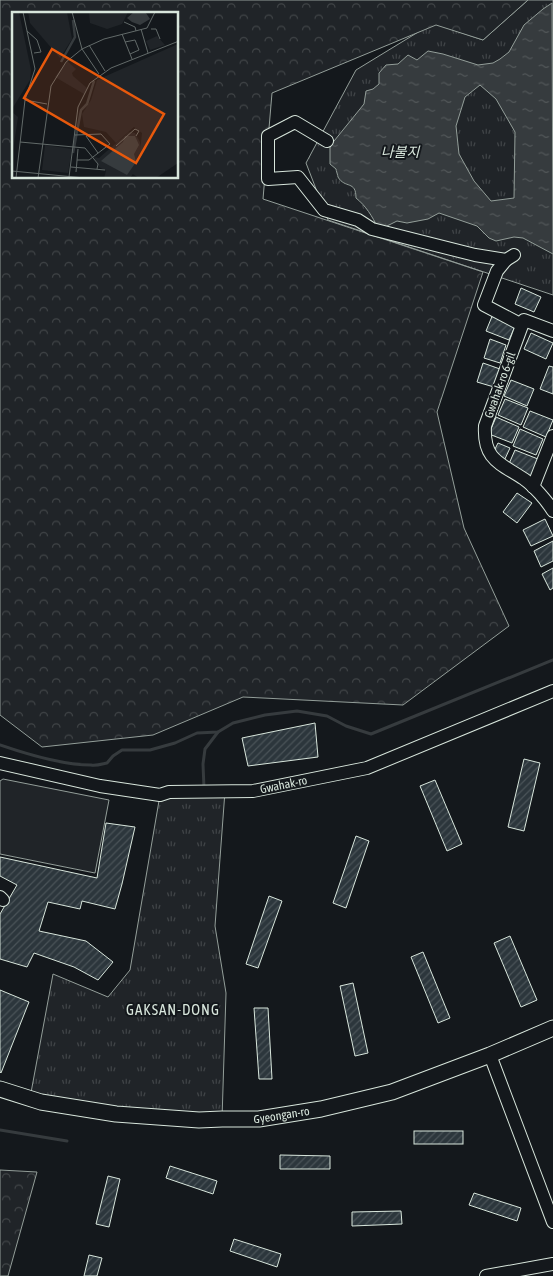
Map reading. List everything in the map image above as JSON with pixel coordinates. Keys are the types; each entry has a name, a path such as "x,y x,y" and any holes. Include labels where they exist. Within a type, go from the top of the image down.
{"main road":[{"name":"Gyeongan-ro","path":"0,1089 41,1102 116,1114 198,1120 259,1119 321,1109 392,1092 490,1055 553,1028"}],"street":[{"path":"327,141 295,122 268,136 268,180 298,177 324,210 358,220 372,229 475,255 510,257 497,271 484,305 523,322 553,332"},
{"name":"Gwahak-ro 6-gil","path":"523,322 485,426 484,438 487,447 495,459 503,467 525,480 549,504 553,511"},
{"path":"532,487 553,436"},
{"name":"Gwahak-ro","path":"0,763 100,786 160,795 169,792 252,791 367,768 553,690"},
{"path":"490,1055 553,1222"},
{"path":"486,1276 553,1264"}],"green space":[{"path":"0,0 528,0 483,40 436,25 272,93 263,199 483,272 437,412 464,528 509,626 403,705 243,697 153,735 42,747 0,715"},
{"path":"528,0 553,0 553,295 328,220 306,163 356,70 433,23 483,40"},
{"path":"3,779 109,800 95,873 0,854 0,781"},
{"path":"225,791 215,926 226,993 222,1119 30,1098 53,974 108,997 130,970 160,795"},
{"path":"0,1170 37,1172 8,1276 0,1276"}],"water":[{"name":"나불지","path":"552,3 553,254 523,238 514,237 496,241 489,238 477,226 439,213 428,219 407,223 397,221 378,228 369,212 356,198 354,189 341,181 336,169 330,164 330,146 364,104 366,91 373,89 379,84 379,73 386,65 398,64 408,55 417,60 428,51 478,65 493,63 509,52 524,25","holes":["480,85 496,99 515,132 514,198 491,201 474,181 459,154 456,126 465,97"]}],"building":[{"path":"521,288 541,297 534,312 515,304"},
{"path":"493,314 516,324 509,340 486,331"},
{"path":"531,333 553,343 546,359 524,349"},
{"path":"490,339 506,345 500,363 484,358"},
{"path":"483,363 500,369 494,387 477,382"},
{"path":"549,366 553,367 553,394 540,389"},
{"path":"511,380 534,389 527,406 504,396"},
{"path":"505,399 528,408 521,425 498,415"},
{"path":"530,411 553,420 546,437 523,427"},
{"path":"496,417 519,427 512,443 489,434"},
{"path":"520,429 543,439 536,455 513,446"},
{"path":"498,443 510,448 504,461 494,451"},
{"path":"515,450 538,459 531,476 508,466"},
{"path":"517,493 532,503 517,523 503,512"},
{"path":"545,519 553,536 531,546 523,530"},
{"path":"553,541 553,561 541,567 534,551"},
{"path":"553,568 553,588 550,590 542,574"},
{"path":"315,723 318,757 248,766 242,738"},
{"path":"524,759 540,763 524,831 508,827"},
{"path":"435,780 462,844 447,851 420,786"},
{"path":"106,823 135,827 115,909 82,901 80,909 48,902 39,931 86,941 113,962 98,980 74,967 34,953 27,967 0,959 0,914 17,885 0,876 0,857 97,878"},
{"path":"356,836 369,841 346,908 333,903"},
{"path":"269,896 282,901 258,968 246,964"},
{"path":"510,936 537,1000 521,1007 494,943"},
{"path":"423,952 450,1018 438,1023 411,957"},
{"path":"353,983 368,1053 355,1056 340,986"},
{"path":"0,990 29,1002 1,1073 0,1072"},
{"path":"254,1008 268,1008 272,1079 259,1079"},
{"path":"414,1131 463,1131 463,1144 414,1144"},
{"path":"280,1155 330,1156 330,1169 280,1169"},
{"path":"170,1166 217,1181 213,1194 166,1178"},
{"path":"108,1176 120,1179 109,1227 96,1224"},
{"path":"474,1193 521,1208 517,1221 469,1205"},
{"path":"401,1211 402,1224 352,1226 352,1212"},
{"path":"234,1239 281,1254 277,1267 230,1251"},
{"path":"89,1255 102,1258 97,1276 84,1276"}],"waterway":[{"path":"0,745 57,761 80,765 97,765 107,763 122,750 150,750 175,743 197,733 218,732 233,723 265,715 297,711 327,716 346,726 371,734 553,660"},
{"path":"204,788 203,764 205,749 218,732"},
{"path":"0,1130 67,1141"}],"district":[{"name":"GAKSAN-DONG","path":"173,1009"}]}
